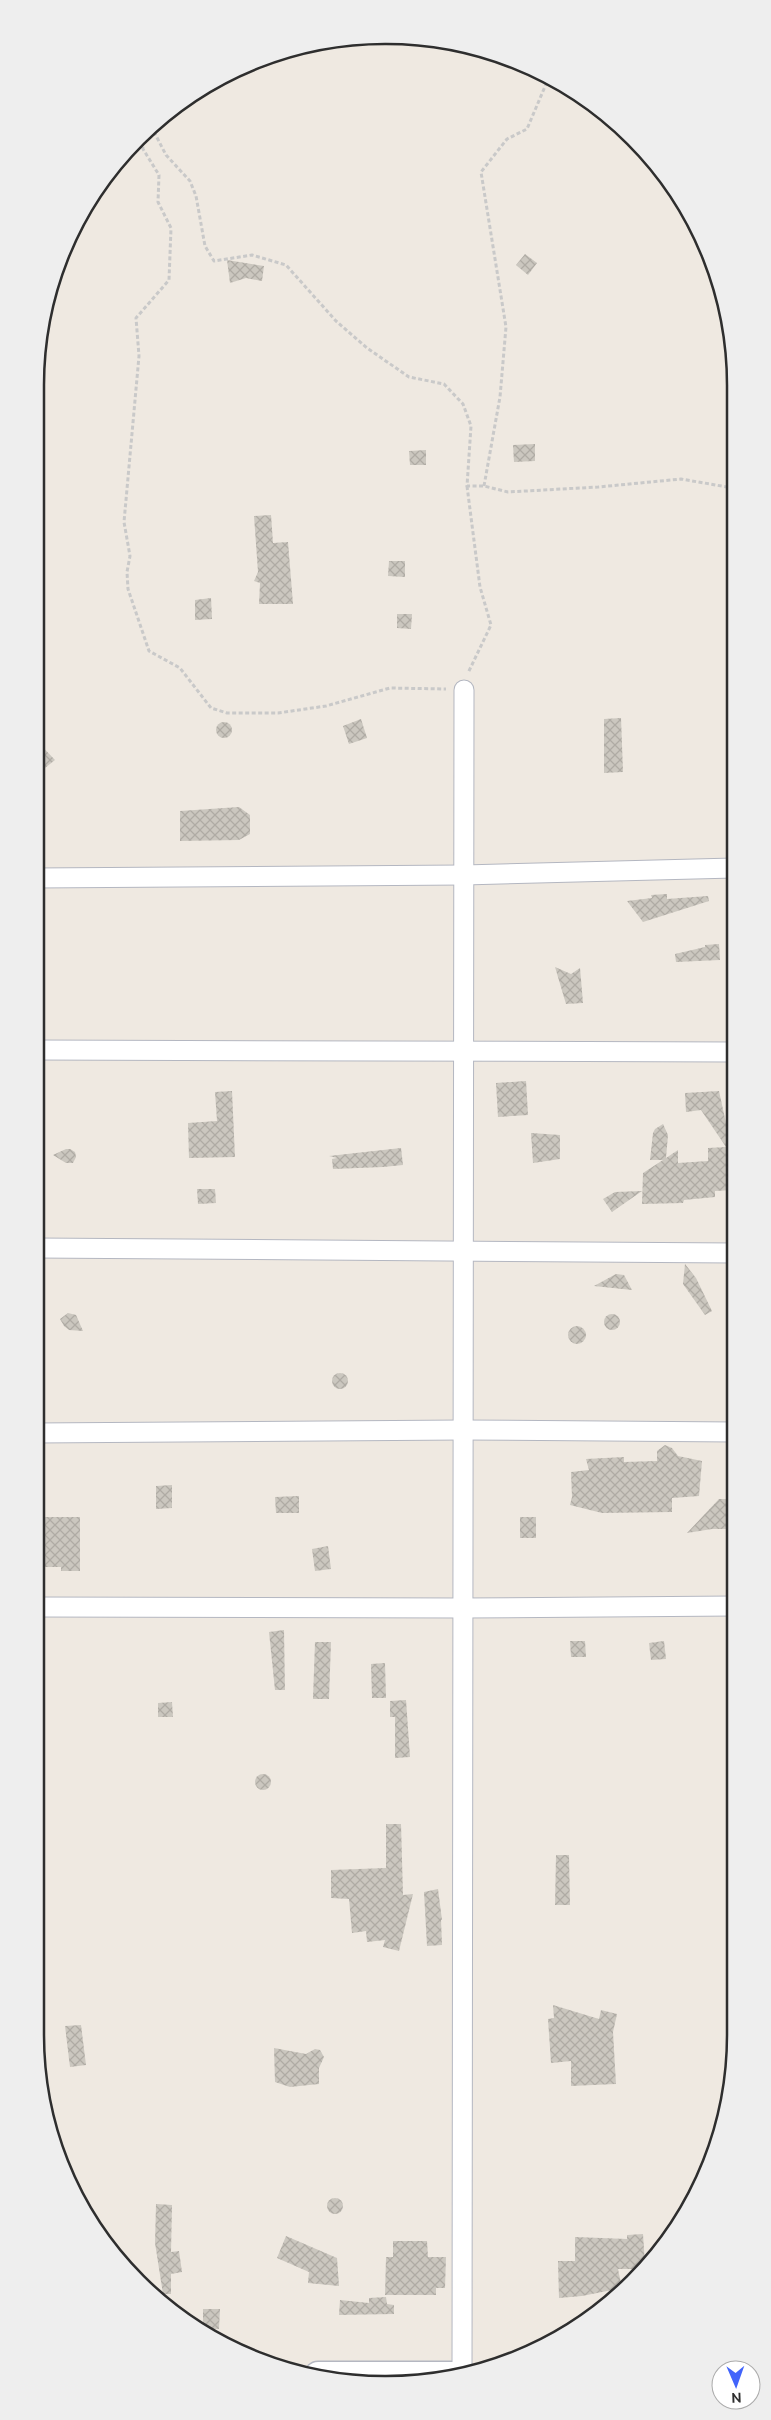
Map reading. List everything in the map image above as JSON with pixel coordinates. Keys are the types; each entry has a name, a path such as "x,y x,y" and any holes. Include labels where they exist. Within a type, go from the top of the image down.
{"street":[{"path":"463,2368 464,690"},
{"path":"44,878 464,875 727,868"},
{"path":"44,1050 727,1052"},
{"path":"44,1248 727,1253"},
{"path":"44,1433 463,1430 727,1432"},
{"path":"44,1607 463,1608 727,1606"},
{"path":"356,2375 415,2375"}],"path":[{"path":"484,486 500,396 506,327 481,172 507,139 527,130 546,84"},
{"path":"143,145 159,175 158,202 171,228 169,280 136,318 139,356 124,522 130,556 127,572 128,589 149,651 180,668 211,708 227,714 278,713 326,706 390,688 464,690 470,666 491,624 480,587 467,486 472,426 464,404 444,384 409,377 367,348 336,321 286,265 252,255 214,261 205,246 196,196 190,181 166,155 155,134"},
{"path":"467,486 484,486 508,492 598,487 681,479 727,487"}],"building":[{"path":"525,254 537,263 528,275 516,265"},
{"path":"227,260 264,266 262,281 246,278 230,283"},
{"path":"535,444 535,461 514,462 513,445"},
{"path":"426,450 426,465 410,465 409,451"},
{"path":"271,515 273,543 288,542 293,604 259,604 260,583 254,581 258,572 254,516"},
{"path":"389,561 405,561 405,577 388,576"},
{"path":"211,598 212,619 195,620 195,600"},
{"path":"397,614 412,614 411,629 397,628"},
{"path":"621,718 623,772 604,773 604,719"},
{"path":"361,719 367,738 349,744 343,726"},
{"path":"224,722 230,724 232,730 230,736 224,738 218,736 216,730 218,724"},
{"path":"44,748 55,760 44,769"},
{"path":"239,807 250,815 250,834 239,840 180,841 180,811"},
{"path":"667,894 667,899 708,896 709,901 643,922 627,901 652,898 651,895"},
{"path":"719,944 720,960 676,962 675,954 705,947 705,945"},
{"path":"555,967 571,974 580,968 583,1003 566,1004"},
{"path":"526,1081 528,1115 498,1117 496,1083"},
{"path":"232,1091 235,1157 189,1158 188,1123 217,1121 215,1092"},
{"path":"719,1091 727,1128 727,1190 715,1191 715,1197 684,1200 683,1203 642,1204 643,1173 663,1160 650,1160 655,1129 663,1124 668,1135 666,1158 678,1150 678,1163 708,1161 708,1148 726,1147 701,1110 686,1112 685,1093"},
{"path":"531,1133 560,1135 560,1159 533,1163"},
{"path":"401,1148 403,1165 333,1169 332,1159 337,1158 329,1156"},
{"path":"66,1149 75,1152 76,1157 73,1163 66,1163 53,1155"},
{"path":"197,1189 215,1189 216,1203 198,1204"},
{"path":"642,1191 612,1212 603,1199 615,1192"},
{"path":"685,1264 696,1278 712,1311 705,1315 683,1284"},
{"path":"616,1274 624,1275 632,1290 594,1286"},
{"path":"68,1313 76,1315 83,1331 69,1330 64,1326 60,1319"},
{"path":"612,1314 620,1322 612,1330 604,1322"},
{"path":"577,1326 583,1329 586,1335 583,1341 577,1344 571,1341 568,1335 571,1329"},
{"path":"340,1373 346,1375 348,1381 346,1387 340,1389 334,1387 332,1381 334,1375"},
{"path":"665,1445 672,1448 678,1456 702,1461 699,1496 672,1498 672,1512 602,1513 570,1505 572,1497 571,1472 589,1470 586,1459 624,1457 624,1462 657,1461 657,1451"},
{"path":"172,1485 172,1508 156,1509 156,1486"},
{"path":"299,1496 299,1513 276,1513 275,1497"},
{"path":"719,1499 727,1499 727,1529 712,1529 687,1533"},
{"path":"44,1517 80,1517 80,1571 61,1571 61,1567 44,1567"},
{"path":"520,1517 536,1517 536,1538 520,1538"},
{"path":"328,1546 331,1569 315,1571 312,1549"},
{"path":"284,1630 285,1690 275,1690 269,1632"},
{"path":"570,1641 585,1641 586,1657 571,1657"},
{"path":"664,1641 666,1659 651,1660 649,1643"},
{"path":"315,1642 331,1642 329,1699 313,1699"},
{"path":"385,1663 386,1698 372,1698 371,1664"},
{"path":"406,1700 410,1757 395,1758 395,1717 390,1717 390,1701"},
{"path":"172,1702 173,1717 158,1717 158,1703"},
{"path":"263,1774 271,1782 263,1790 255,1782"},
{"path":"386,1824 401,1824 403,1895 413,1894 399,1951 383,1947 385,1940 367,1942 366,1931 352,1933 349,1899 331,1898 331,1870 386,1868"},
{"path":"556,1855 569,1855 570,1905 555,1905"},
{"path":"438,1889 442,1920 442,1945 427,1946 424,1892"},
{"path":"553,2005 599,2019 601,2010 617,2014 613,2032 616,2084 571,2086 571,2061 551,2063 548,2019 554,2018"},
{"path":"81,2025 86,2065 70,2067 65,2026"},
{"path":"274,2048 306,2054 315,2049 320,2050 324,2057 319,2068 319,2084 290,2087 275,2082"},
{"path":"335,2198 341,2200 343,2206 341,2212 335,2214 329,2212 327,2206 329,2200"},
{"path":"156,2204 172,2205 171,2252 179,2251 182,2272 171,2274 171,2294 163,2294 155,2243"},
{"path":"643,2234 645,2257 634,2269 618,2269 621,2282 612,2290 559,2298 558,2261 575,2261 575,2237 627,2239 627,2235"},
{"path":"286,2236 337,2258 339,2286 308,2283 309,2272 277,2258"},
{"path":"393,2241 427,2241 428,2257 446,2257 445,2288 436,2288 436,2295 385,2295 386,2257 393,2257"},
{"path":"386,2297 387,2304 394,2305 394,2314 339,2315 340,2300 369,2303 369,2298"},
{"path":"203,2309 220,2309 219,2329 213,2329 203,2323"}]}
